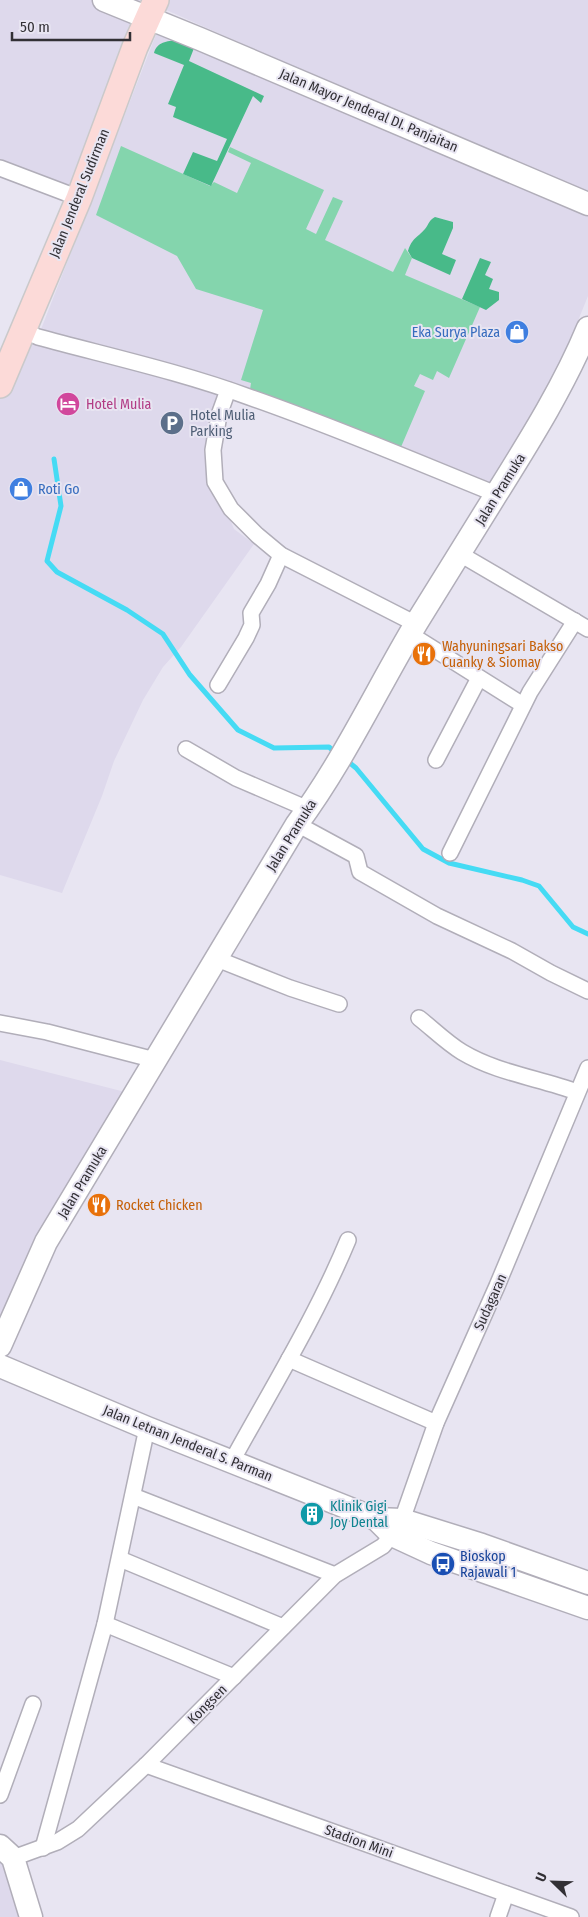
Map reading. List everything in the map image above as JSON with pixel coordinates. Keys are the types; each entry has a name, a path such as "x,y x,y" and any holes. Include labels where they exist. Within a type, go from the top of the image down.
{"main road":[{"name":"Jalan Jenderal Sudirman","path":"0,385 79,198 135,48 153,9"}],"street":[{"name":"Jalan Mayor Jenderal DI. Panjaitan","path":"104,0 153,9 588,204"},
{"path":"0,168 79,198"},
{"name":"Jalan Pramuka","path":"0,1346 46,1242 356,729 413,629 544,417 572,364 588,328"},
{"path":"22,330 38,337 228,390 333,428 496,494"},
{"path":"228,390 219,415 213,450 216,482 231,509 257,536 281,554 413,629 480,678 523,705"},
{"path":"218,685 246,638 252,625 251,613 268,584 281,554"},
{"path":"460,554 588,629"},
{"path":"450,853 523,705 574,621"},
{"path":"436,760 480,678"},
{"path":"186,748 302,816 356,856 360,872 438,916 512,951 550,973 588,991"},
{"path":"217,959 290,988 339,1004"},
{"path":"419,1018 462,1052 485,1063 577,1092"},
{"path":"0,1023 47,1032 155,1060"},
{"name":"Sudagaran","path":"397,1528 436,1423 497,1286 588,1068"},
{"path":"232,1461 289,1359 336,1269 348,1240"},
{"path":"289,1359 436,1423"},
{"name":"Jalan Letnan Jenderal S. Parman","path":"0,1366 147,1428 397,1528 482,1545 582,1581"},
{"path":"43,1848 105,1624 147,1428"},
{"path":"133,1496 335,1575"},
{"name":"Jalan Letnan Jenderal S. Parman","path":"397,1528 432,1553 578,1605"},
{"name":"Kongsen","path":"7,1852 43,1848 78,1829 146,1766 335,1575 383,1546 397,1528"},
{"path":"120,1559 283,1627"},
{"path":"578,1605 582,1581"},
{"path":"105,1624 234,1677"},
{"path":"0,1795 33,1704"},
{"name":"Stadion Mini","path":"146,1766 571,1917"},
{"path":"7,1852 31,1917"},
{"path":"498,1917 506,1894"}],"shaded area":[{"path":"0,0 152,0 70,201 0,172"},
{"path":"168,0 588,0 588,197 164,9"},
{"path":"159,27 588,204 588,296 539,417 496,494 228,390 208,465 234,529 254,544 181,647 163,667 143,700 114,761 102,796 62,893 0,875 0,376 18,329 38,337"},
{"path":"0,1060 129,1093 0,1345"},
{"path":"0,1846 31,1917 0,1917"}],"green space":[{"path":"177,40 196,43 189,61 264,96 261,103 253,96 211,186 183,174 193,152 217,161 227,139 173,117 176,107 168,104 184,65 154,53 160,44"},
{"path":"121,146 210,186 214,182 237,193 251,163 228,152 230,147 324,190 306,229 316,234 333,197 343,201 325,240 393,272 405,248 412,258 405,275 480,307 449,378 437,371 433,380 420,374 414,386 425,391 398,454 249,396 251,383 241,380 263,310 196,289 177,256 96,215"},
{"path":"435,217 453,222 453,228 442,254 456,260 450,275 412,258 408,251 413,241 425,229 431,219"},
{"path":"480,258 491,262 485,275 493,279 489,289 499,292 499,300 486,310 462,299"}],"waterway":[{"path":"54,459 61,506 47,561 57,572 127,610 163,634 190,675 238,730 274,748 329,747 336,753"},
{"path":"345,759 356,768 423,849 449,863 522,880 539,886 573,927 588,934"}],"place":[{"name":"Eka Surya Plaza","path":"517,332"},
{"name":"Hotel Mulia","path":"68,404"},
{"name":"Hotel Mulia Parking","path":"172,423"},
{"name":"Roti Go","path":"21,489"},
{"name":"Wahyuningsari Bakso Cuanky & Siomay","path":"424,654"},
{"name":"Rocket Chicken","path":"99,1205"},
{"name":"Klinik Gigi Joy Dental","path":"312,1514"},
{"name":"Bioskop Rajawali 1","path":"443,1564"}]}
